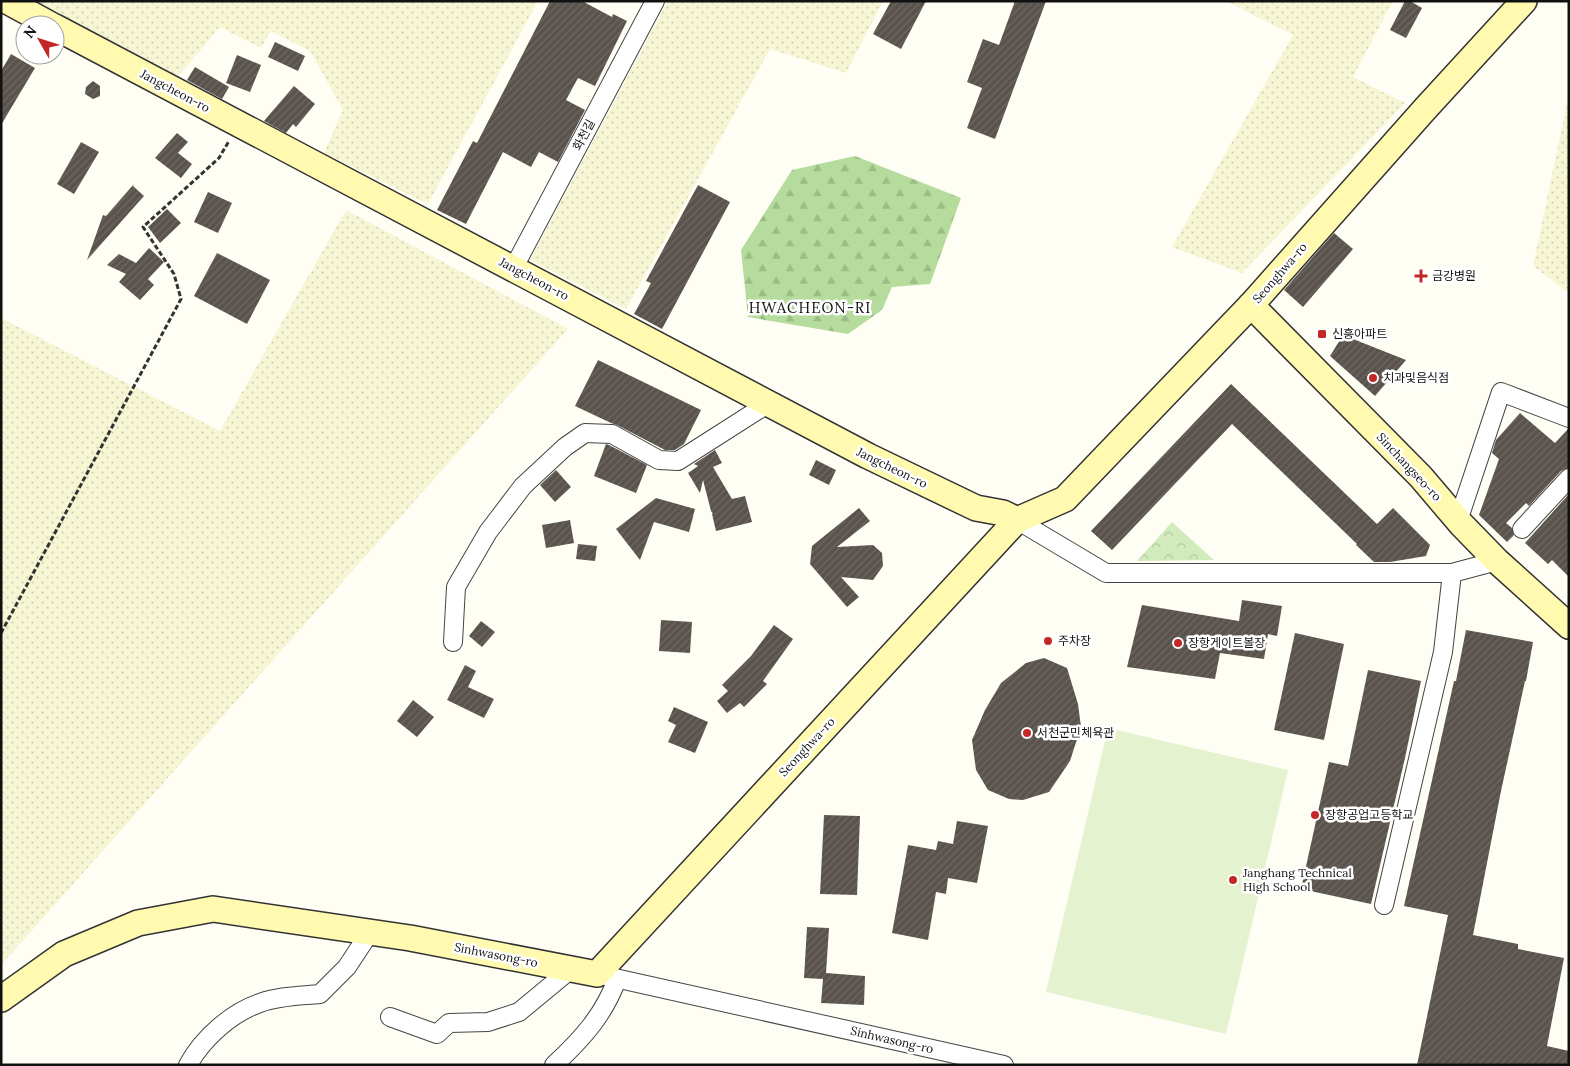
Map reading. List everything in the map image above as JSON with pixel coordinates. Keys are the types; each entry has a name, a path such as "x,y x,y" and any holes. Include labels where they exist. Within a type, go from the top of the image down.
{"main road":[{"path":"7,1 33,15"},
{"name":"Seonghwa-ro","path":"607,976 1018,520 1065,499 1251,306 1425,109 1524,1"},
{"name":"Jangcheon-ro","path":"65,32 868,456 976,508 1003,513 1018,520"},
{"name":"Sinchangseo-ro","path":"1251,306 1421,477 1458,521 1497,561 1569,626"},
{"name":"Sinhwasong-ro","path":"1,999 64,954 138,924 213,909 410,938 607,976"}],"street":[{"name":"화천길","path":"513,269 655,1"},
{"path":"1458,521 1502,392 1569,418"},
{"path":"453,642 456,587 488,532 523,486 565,447 585,433 612,434 660,460 678,461 769,403"},
{"path":"1522,529 1569,478"},
{"path":"1018,520 1106,573 1452,573 1497,561"},
{"path":"1384,905 1443,652 1452,573"},
{"path":"188,1065 197,1050 230,1018 260,1003 294,996 320,994 347,968 370,932"},
{"path":"390,1017 437,1034 449,1023 488,1022 519,1012 571,969"},
{"path":"554,1065 575,1046 596,1021 613,990 607,976"},
{"name":"Sinhwasong-ro","path":"607,976 956,1059 1004,1065"}],"path":[{"path":"1,632 181,299 174,274 143,227 218,158 239,125"}],"green space":[{"path":"31,1 538,1 428,204 324,153 343,110 310,51 271,31 261,48 220,27 176,79 65,19 65,15 57,15"},
{"path":"668,1 883,1 846,73 770,49 626,309 530,260"},
{"path":"1226,1 1393,1 1353,77 1405,103 1242,273 1172,247 1293,35"},
{"path":"1569,94 1569,293 1533,266"},
{"path":"855,156 961,198 930,284 892,287 882,310 848,334 748,317 741,250 792,170"},
{"path":"346,210 568,329 1,965 1,318 220,431"},
{"path":"1172,522 1214,560 1137,561"},
{"path":"1108,728 1288,770 1226,1034 1046,992"}],"building":[{"path":"550,1 582,1 612,17 613,14 627,21 595,86 578,78 566,100 585,110 558,162 539,152 531,167 503,152 466,224 437,210 473,141 477,143"},
{"path":"891,1 926,1 901,49 873,34"},
{"path":"1015,1 1046,1 995,139 967,128 982,88 967,82 983,39 999,45"},
{"path":"1405,1 1410,1 1422,8 1406,38 1390,30"},
{"path":"275,42 305,56 298,71 268,57"},
{"path":"11,54 15,56 15,65 30,65 35,68 1,125 1,71"},
{"path":"237,55 261,65 250,92 226,83"},
{"path":"195,67 229,87 222,99 187,80"},
{"path":"93,81 100,86 100,96 93,99 85,94 86,87"},
{"path":"294,86 315,104 296,127 293,124 286,133 264,121"},
{"path":"177,133 188,142 178,153 192,164 181,178 155,158"},
{"path":"81,142 99,152 74,194 57,184"},
{"path":"134,184 133,186 144,196 87,260 103,215 106,216"},
{"path":"698,185 730,202 662,329 634,314 651,283 646,281"},
{"path":"208,192 232,203 218,233 194,222"},
{"path":"167,209 181,223 160,243 148,227"},
{"path":"1334,233 1353,249 1303,307 1284,290"},
{"path":"149,248 164,262 148,279 154,285 140,300 119,282 126,274 107,265 119,254 136,263"},
{"path":"217,253 270,280 247,324 194,296"},
{"name":"치과및음식점","path":"1343,335 1406,360 1375,396 1330,356"},
{"path":"598,360 701,410 684,444 675,450 665,450 575,406"},
{"path":"1231,384 1377,524 1393,508 1430,545 1426,556 1390,562 1374,562 1232,424 1112,550 1091,531"},
{"path":"1520,413 1555,443 1569,428 1569,468 1561,471 1529,506 1526,503 1506,523 1512,528 1514,535 1507,542 1479,515 1499,459 1492,453 1496,440"},
{"path":"606,444 647,465 636,493 594,476"},
{"path":"715,450 722,463 713,467 732,499 745,496 752,522 716,531 703,480 700,493 688,473 698,466 694,464"},
{"path":"816,460 836,470 829,485 809,475"},
{"path":"556,470 571,487 555,502 540,485"},
{"path":"1569,494 1569,577 1552,560 1548,564 1525,543"},
{"path":"656,498 695,509 689,532 654,522 640,560 616,529"},
{"path":"859,508 870,521 837,547 873,545 882,553 883,566 873,580 841,577 859,597 847,607 810,564 812,546"},
{"path":"570,520 574,543 546,548 542,525"},
{"path":"578,544 597,546 595,561 576,559"},
{"name":"장항게이트볼장","path":"1242,600 1282,606 1277,636 1268,634 1264,659 1220,653 1215,679 1127,667 1142,605 1239,621"},
{"path":"661,620 692,622 690,653 659,651"},
{"path":"481,621 495,632 482,647 469,636"},
{"path":"774,625 793,639 763,681 767,684 744,707 740,703 727,713 717,701 728,691 722,685 751,656"},
{"path":"1466,630 1533,642 1473,935 1518,944 1518,949 1564,958 1547,1046 1569,1051 1569,1065 1417,1065 1448,915 1404,906"},
{"path":"1295,633 1344,644 1324,740 1274,730"},
{"name":"서천군민체육관","path":"1044,658 1067,668 1078,704 1081,727 1070,761 1049,792 1023,800 1009,799 988,790 976,770 972,740 985,710 1001,683 1026,663"},
{"path":"465,665 476,671 468,687 494,699 484,718 447,700"},
{"path":"1368,670 1421,681 1371,904 1301,889 1329,762 1348,766"},
{"path":"413,700 434,717 417,737 397,721"},
{"path":"674,707 708,722 695,753 668,742 676,725 668,721"},
{"path":"824,815 860,816 857,895 820,894"},
{"path":"957,821 988,826 977,883 948,878 946,894 936,892 928,940 892,933 908,845 936,850 938,841 953,844"},
{"path":"807,927 829,928 826,973 865,976 864,1005 821,1003 823,979 804,978"}],"place":[{"name":"금강병원","path":"1421,276"},
{"name":"신흥아파트","path":"1322,334"},
{"name":"치과및음식점","path":"1373,378"},
{"name":"주차장","path":"1048,641"},
{"name":"장항게이트볼장","path":"1178,643"},
{"name":"서천군민체육관","path":"1027,733"},
{"name":"장항공업고등학교","path":"1315,815"},
{"name":"Janghang Technical High School","path":"1233,880"}],"district":[{"name":"HWACHEON-RI","path":"810,308"}]}
